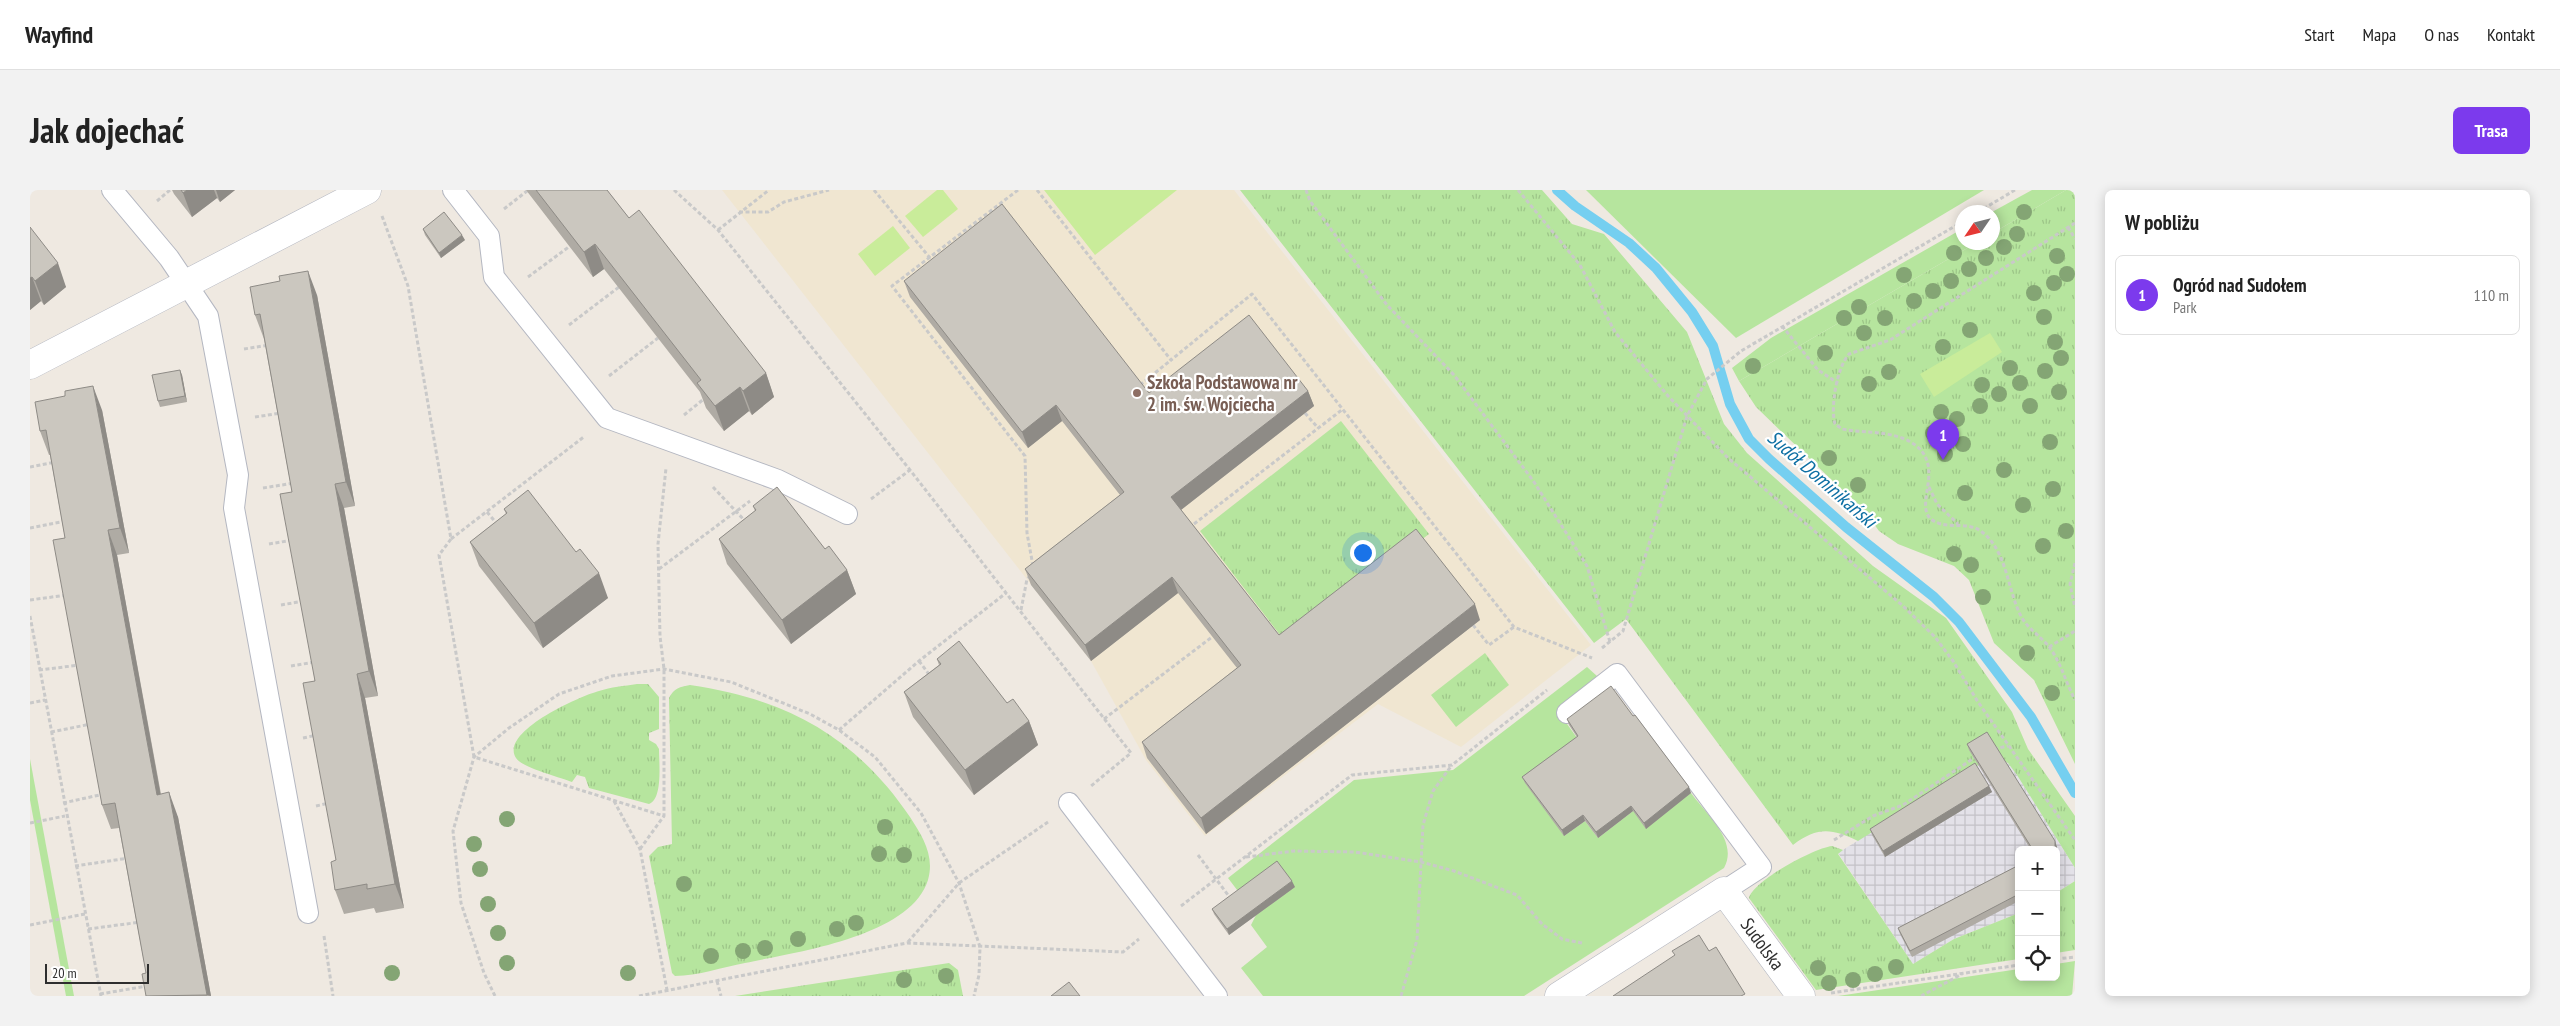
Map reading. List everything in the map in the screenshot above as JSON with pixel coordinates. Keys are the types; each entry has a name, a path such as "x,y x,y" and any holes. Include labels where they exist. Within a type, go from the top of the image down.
{"street":[{"path":"30,365 186,284 363,196"},
{"path":"1559,996 1724,891"},
{"name":"Sudolska","path":"1724,891 1801,996"}],"lane":[{"path":"112,190 168,258 208,316 217,354 238,475 234,508 308,913"},
{"path":"453,190 489,236 494,277 608,418 669,442 778,480 847,514"},
{"path":"1567,713 1617,674 1761,867 1724,891"},
{"path":"1069,803 1217,996"}],"path":[{"path":"674,190 718,230 1021,610 1131,753 1069,803 1047,824 959,884 907,943"},
{"path":"718,230 769,190"},
{"path":"739,212 768,212 784,202 829,190"},
{"path":"874,190 935,265"},
{"path":"1018,190 892,286 1025,456 1027,533 1034,573 1027,579 1021,610"},
{"path":"1038,190 1171,360"},
{"path":"1306,190 1310,201 1387,305 1454,374 1534,482 1587,566 1610,642"},
{"path":"1518,190 1580,265 1616,332 1632,354 1687,416 1728,458 1902,605 1935,637 1953,661 2008,746 2075,840"},
{"path":"1990,205 2015,190"},
{"path":"363,196 408,286 452,539"},
{"path":"2075,223 1890,340 1849,354 1838,383 1833,414 1838,427 1893,435 1913,444 1920,450 1929,467 1929,487 1925,504 1931,519 1942,524 1959,525 1978,530 1988,538 2004,568 2020,616 2049,647 2075,700"},
{"path":"1583,663 1623,631 1687,416 1706,379 1741,351 1955,226"},
{"path":"2068,227 2075,239"},
{"path":"507,293 570,246"},
{"path":"546,342 618,288"},
{"path":"1132,391 1252,294 1514,627 1590,657 1617,674"},
{"path":"1782,326 1818,370 1838,383"},
{"path":"587,393 658,338"},
{"path":"1194,524 1343,409"},
{"path":"1305,413 1318,428"},
{"path":"495,996 484,973 461,903 453,831 474,757 439,555 452,539 608,418"},
{"path":"640,849 664,816 664,669 660,636 658,544 669,442"},
{"path":"694,451 694,462 700,475 737,511 748,525"},
{"path":"30,467 56,462"},
{"path":"847,514 910,470"},
{"path":"1929,487 1937,504 1959,525"},
{"path":"659,569 737,511"},
{"path":"487,512 499,527"},
{"path":"30,528 66,521"},
{"path":"2075,563 2070,584 2075,608"},
{"path":"840,730 919,661 1006,593"},
{"path":"30,600 68,595"},
{"path":"30,616 63,803 100,995 153,985"},
{"path":"1473,626 1489,645 1514,627"},
{"path":"2049,647 2075,631"},
{"path":"1104,719 1212,637"},
{"path":"919,661 934,680"},
{"path":"39,670 81,664"},
{"path":"474,757 509,728 559,694 612,676 664,669 731,682 810,714 840,730 875,757 921,813 959,884 980,947 980,975 974,996"},
{"path":"1401,996 1417,940 1423,825 1433,791 1452,765 1552,687"},
{"path":"30,703 45,700"},
{"path":"51,732 92,724"},
{"path":"1988,751 2008,746"},
{"path":"1834,840 1873,816 1903,805 1983,753"},
{"path":"474,757 664,816"},
{"path":"639,996 907,943 1123,952 1352,775 1452,765"},
{"path":"63,803 105,794"},
{"path":"614,802 640,849 667,990"},
{"path":"30,823 66,816"},
{"path":"1245,858 1294,851 1355,852 1421,862 1454,871 1517,895 1542,924 1553,932 1562,938 1585,944"},
{"path":"1198,855 1232,900"},
{"path":"75,866 130,858"},
{"path":"308,913 322,923 333,996"},
{"path":"30,925 85,914"},
{"path":"88,930 141,922"},
{"path":"2060,958 2075,956"},
{"path":"1829,993 2015,965"},
{"path":"1920,996 1964,972"},
{"path":"717,981 721,996"}],"shaded area":[{"name":"Szkoła Podstawowa nr 2 im. św. Wojciecha","path":"722,190 1234,190 1591,645 1461,747 1378,704 1205,836 1146,760 1091,661"},
{"path":"1996,758 2008,763 2075,868 2075,881 2060,890 2060,846 2015,846 2015,915 1954,939 1913,964 1838,853 1980,764"}],"green space":[{"path":"937,190 943,190 958,209 923,237 905,216"},
{"path":"1044,190 1177,190 1095,255"},
{"path":"1240,190 1542,190 1572,224 1604,234 1687,332 1724,424 1747,453 1873,566 1946,618 2012,712 2028,749 2075,816 2075,868 2017,775 2008,763 1996,758 1980,764 1858,841 1840,834 1824,831 1809,835 1793,845 1626,619 1594,643"},
{"path":"1586,190 1984,190 1959,205 1955,205 1955,207 1736,338"},
{"path":"2032,190 2066,190 2000,229 2000,208"},
{"path":"2066,190 2075,190 2075,764 2034,680 1994,643 1969,580 1954,566 1898,544 1879,531 1866,513 1756,407 1739,381 1964,250 2000,250 2000,229"},
{"path":"893,226 910,248 875,276 858,254"},
{"path":"1955,233 1955,250 1964,250 1739,381 1732,368 1771,338"},
{"path":"1990,333 2002,352 1934,397 1920,374"},
{"path":"1341,421 1429,534 1287,644 1200,531"},
{"path":"1485,653 1509,685 1456,727 1431,695"},
{"path":"1587,667 1597,676 1557,710 1580,742 1564,836 1585,821 1598,838 1633,811 1691,793 1719,828 1724,838 1728,858 1724,868 1524,996 1263,996 1241,968 1267,947 1251,925 1256,915 1228,878 1354,780 1453,770"},
{"path":"637,684 648,684 659,697 659,729 649,733 649,740 656,744 659,749 659,780 656,795 649,804 589,788 585,777 577,775 572,782 542,772 520,762 516,758 514,748 519,737 544,717 589,694"},
{"path":"690,685 725,691 757,700 787,712 815,726 842,743 866,764 889,789 910,817 926,846 929,854 930,871 928,880 917,899 899,915 876,928 849,939 821,947 701,973 675,976 672,973 649,856 658,847 672,844 669,698 678,688"},
{"path":"30,759 74,996 66,996 30,800"},
{"path":"1832,846 1843,850 1838,854 1913,964 1954,939 2015,915 2015,960 1816,990 1749,898 1761,883 1785,866 1823,848"},
{"path":"2075,881 2075,950 2060,952 2060,891"},
{"path":"2075,961 2072,996 1838,996 2015,970 2015,981 2060,981 2060,963"},
{"path":"949,963 958,970 963,996 735,996"}],"building":[{"path":"536,190 607,190 629,218 639,210 766,373 743,391 740,387 715,406 697,383 701,380 595,244 584,252"},
{"path":"1002,204 1149,393 1249,315 1308,391 1171,497 1279,635 1416,529 1475,604 1201,818 1142,742 1241,665 1172,577 1085,645 1025,569 1124,492 1056,405 1022,432 904,281"},
{"path":"444,212 462,235 439,253 423,229"},
{"path":"30,227 58,263 35,281 32,277 30,278"},
{"path":"308,271 346,482 335,484 369,671 357,674 395,884 367,889 367,884 335,890 331,862 336,860 303,683 315,681 280,494 292,492 260,314 255,315 250,287 280,281 279,276"},
{"path":"180,370 185,396 158,401 152,375"},
{"path":"93,386 120,528 108,530 157,795 169,792 207,995 146,996 142,974 146,973 115,803 102,805 53,540 65,538 46,430 40,431 35,402 65,396 65,391"},
{"path":"777,487 825,549 829,546 847,570 782,620 719,539 756,510 753,506"},
{"path":"528,490 576,552 580,549 599,573 534,623 470,542 507,513 504,509"},
{"path":"959,641 1007,703 1013,699 1029,721 965,770 904,692 941,664 937,659"},
{"path":"1611,686 1689,787 1644,823 1631,806 1596,832 1583,815 1562,830 1522,777 1578,736 1567,719"},
{"path":"1987,732 2055,841 2055,846 2031,846 1967,744"},
{"path":"1975,763 1989,786 1883,851 1870,829"},
{"path":"1277,861 1292,881 1227,929 1212,909"},
{"path":"2015,867 2015,896 1910,951 1898,928"},
{"path":"1699,935 1709,951 1716,947 1745,994 1741,996 1613,996 1675,955 1672,951"},
{"path":"1069,982 1080,996 1051,996"}],"waterway":[{"name":"Sudół Dominikański","path":"1557,190 1575,206 1629,243 1656,268 1692,312 1713,346 1730,404 1749,439 1846,527 1934,597 1959,622 2031,717 2075,793"}],"place":[{"name":"Szkoła Podstawowa nr 2 im. św. Wojciecha","path":"1137,393"},
{"name":"Ogród nad Sudołem","path":"1943,460"}]}
